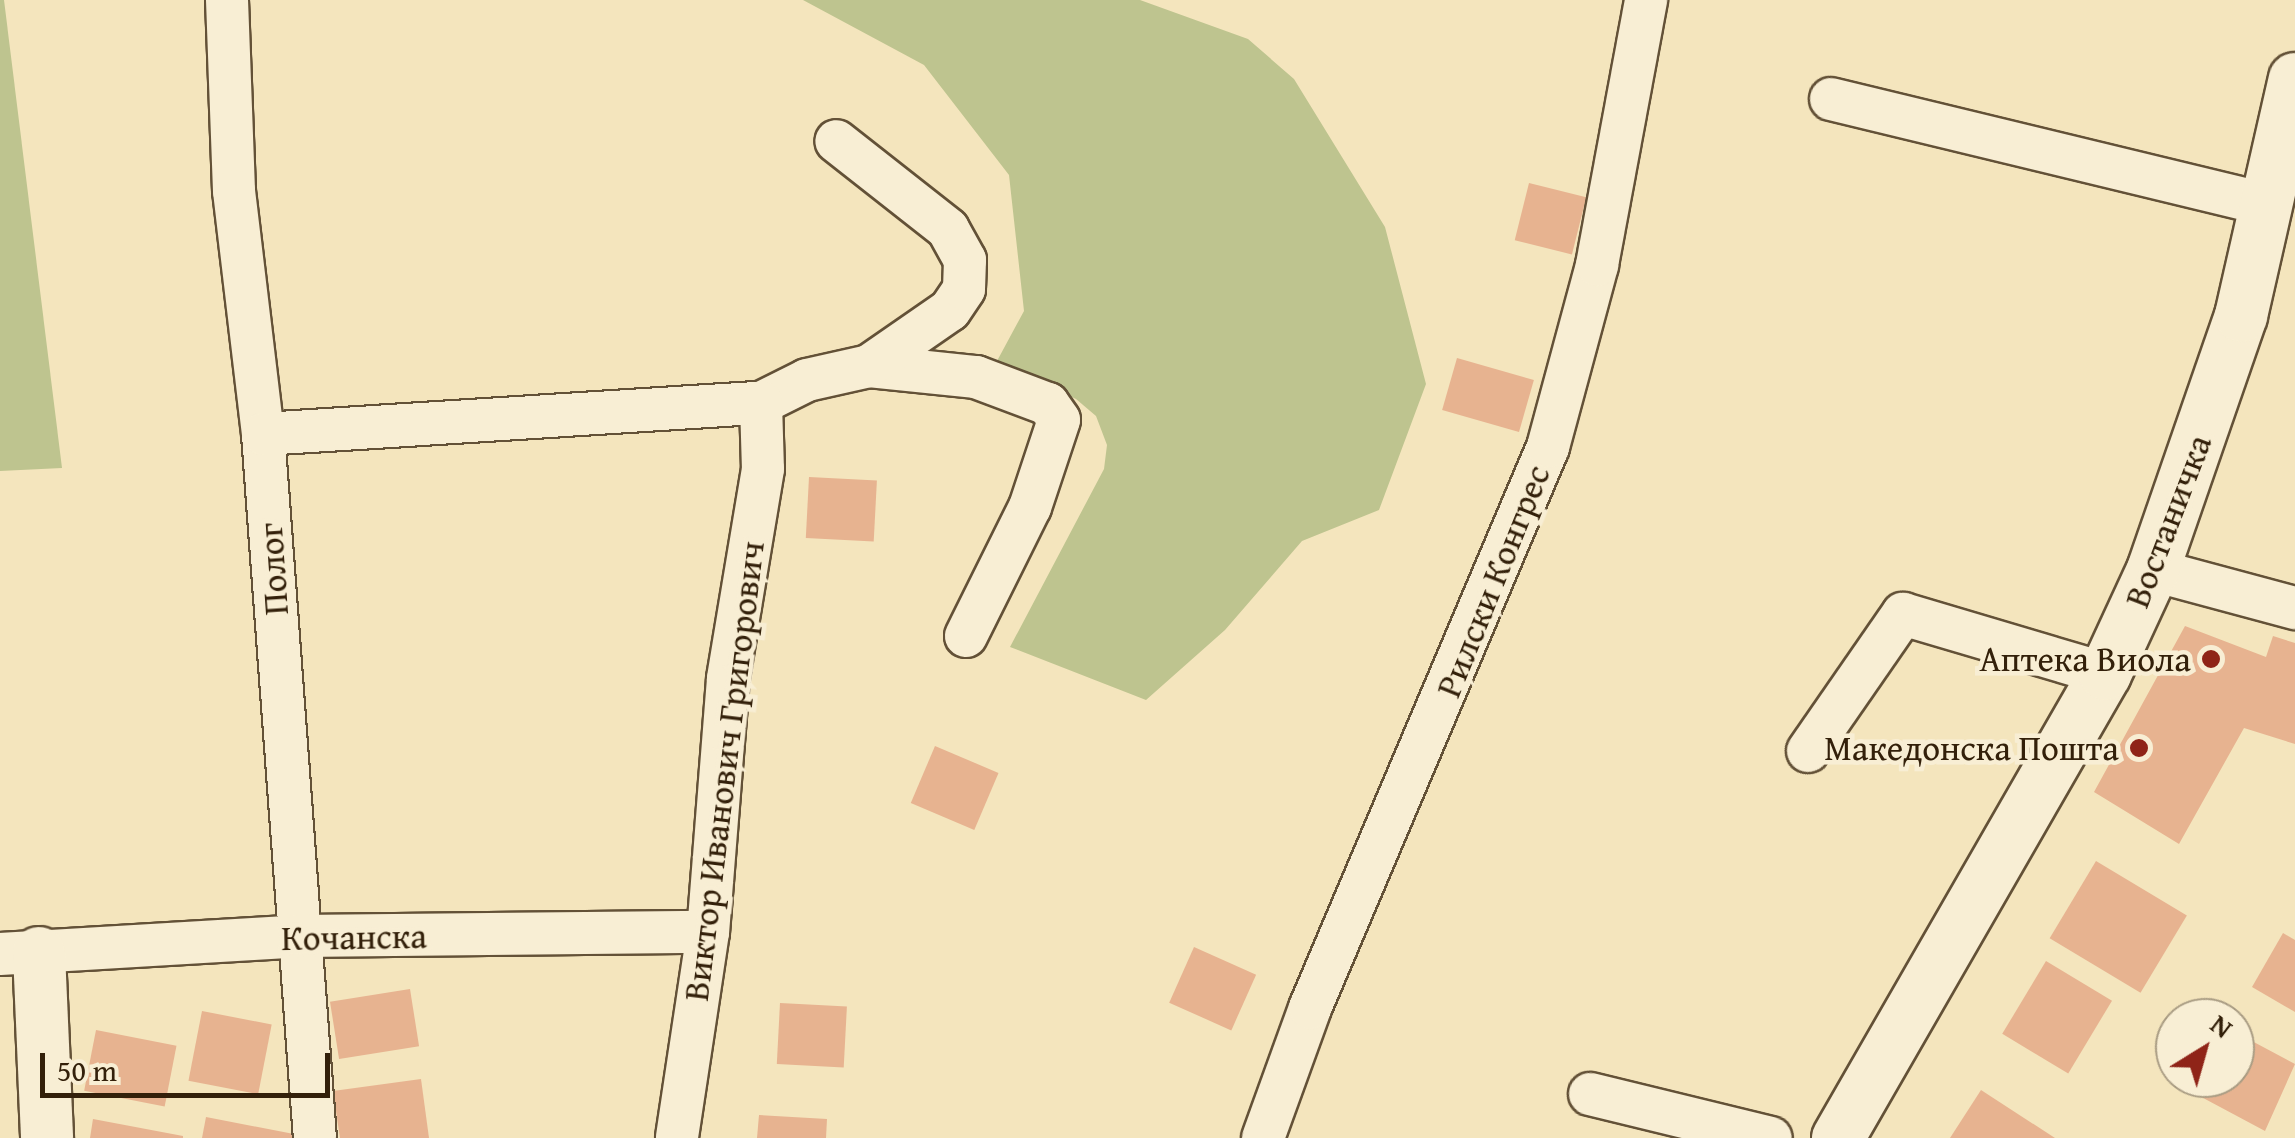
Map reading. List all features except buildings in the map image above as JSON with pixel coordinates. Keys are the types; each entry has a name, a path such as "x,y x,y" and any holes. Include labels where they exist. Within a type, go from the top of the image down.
{"street":[{"name":"Полог","path":"227,0 234,191 263,434 315,1138"},
{"name":"Рилски Конгрес","path":"1262,1138 1310,1008 1548,446 1597,265 1646,0"},
{"name":"Востаничка","path":"1838,1138 2105,674 2153,570 2274,223 2295,79"},
{"path":"1831,100 2274,223"},
{"path":"836,141 948,229 967,273 950,310 869,366"},
{"path":"263,434 761,404 807,380 869,366 976,378 1048,404 1059,420 1030,507 966,636"},
{"name":"Виктор Иванович Григорович","path":"676,1138 708,932 728,679 763,469 761,404"},
{"path":"2153,570 2295,608"},
{"path":"1808,751 1902,614 2105,674"},
{"name":"Кочанска","path":"19,954 299,936 708,932"},
{"path":"19,954 47,1138"},
{"path":"1590,1094 1771,1138"}],"green space":[{"path":"0,0 4,0 62,468 0,471"},
{"path":"803,0 1140,0 1248,39 1294,79 1385,227 1426,384 1379,510 1302,541 1225,630 1146,700 1010,647 1104,469 1107,445 1096,416 1076,399 997,361 1024,311 1009,175 924,65"}],"place":[{"name":"Аптека Виола","path":"2211,659"},
{"name":"Македонска Пошта","path":"2139,748"}]}
